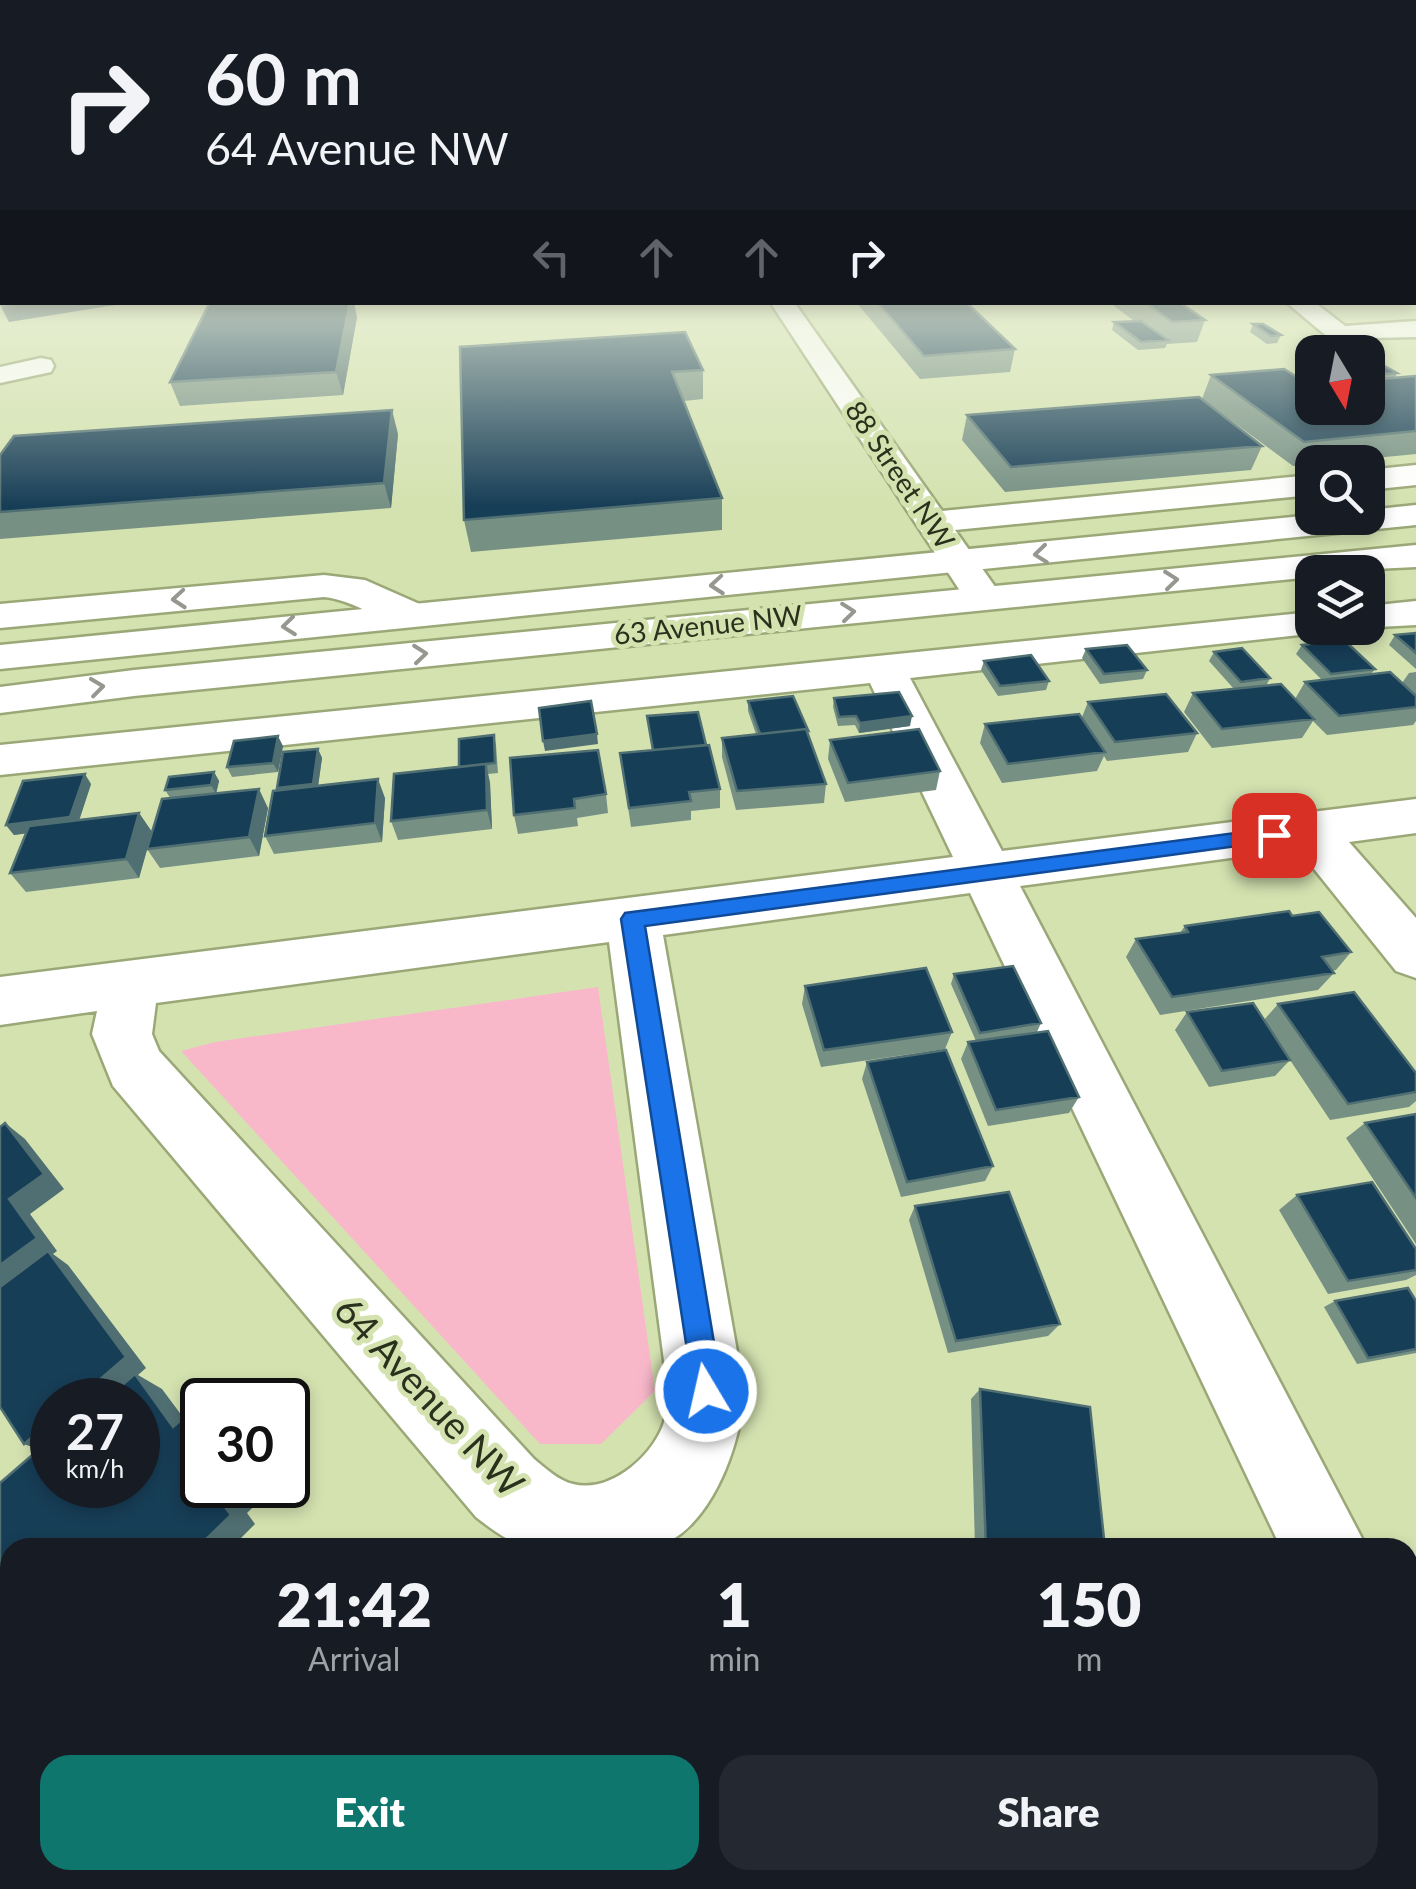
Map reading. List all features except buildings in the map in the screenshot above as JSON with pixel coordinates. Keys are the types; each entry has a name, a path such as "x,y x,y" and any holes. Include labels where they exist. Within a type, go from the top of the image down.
{"street":[{"name":"88 Street NW","path":"801,330 984,598"},
{"path":"1333,330 1338,334 1398,330"},
{"path":"0,375 41,366"},
{"path":"1385,478 1416,475"},
{"path":"932,522 1295,487"},
{"name":"63 Avenue NW","path":"0,657 1416,515"},
{"name":"63 Avenue NW","path":"0,700 134,682 1416,556"},
{"name":"63 Avenue NW","path":"0,616 324,586 352,588 410,614"},
{"path":"1385,616 1416,613"},
{"path":"0,760 1295,626"},
{"path":"884,670 1320,1538"},
{"path":"0,1001 1416,816"},
{"path":"1310,830 1416,956"},
{"name":"64 Avenue NW","path":"130,985 122,1034 136,1067 505,1488 540,1514 579,1527 615,1522 656,1500 683,1472 702,1430 706,1391 632,919"}],"shaded area":[{"path":"598,987 655,1391 601,1444 540,1444 181,1051 215,1042"}],"route":[{"path":"706,1391 632,919 1274,835"}]}
